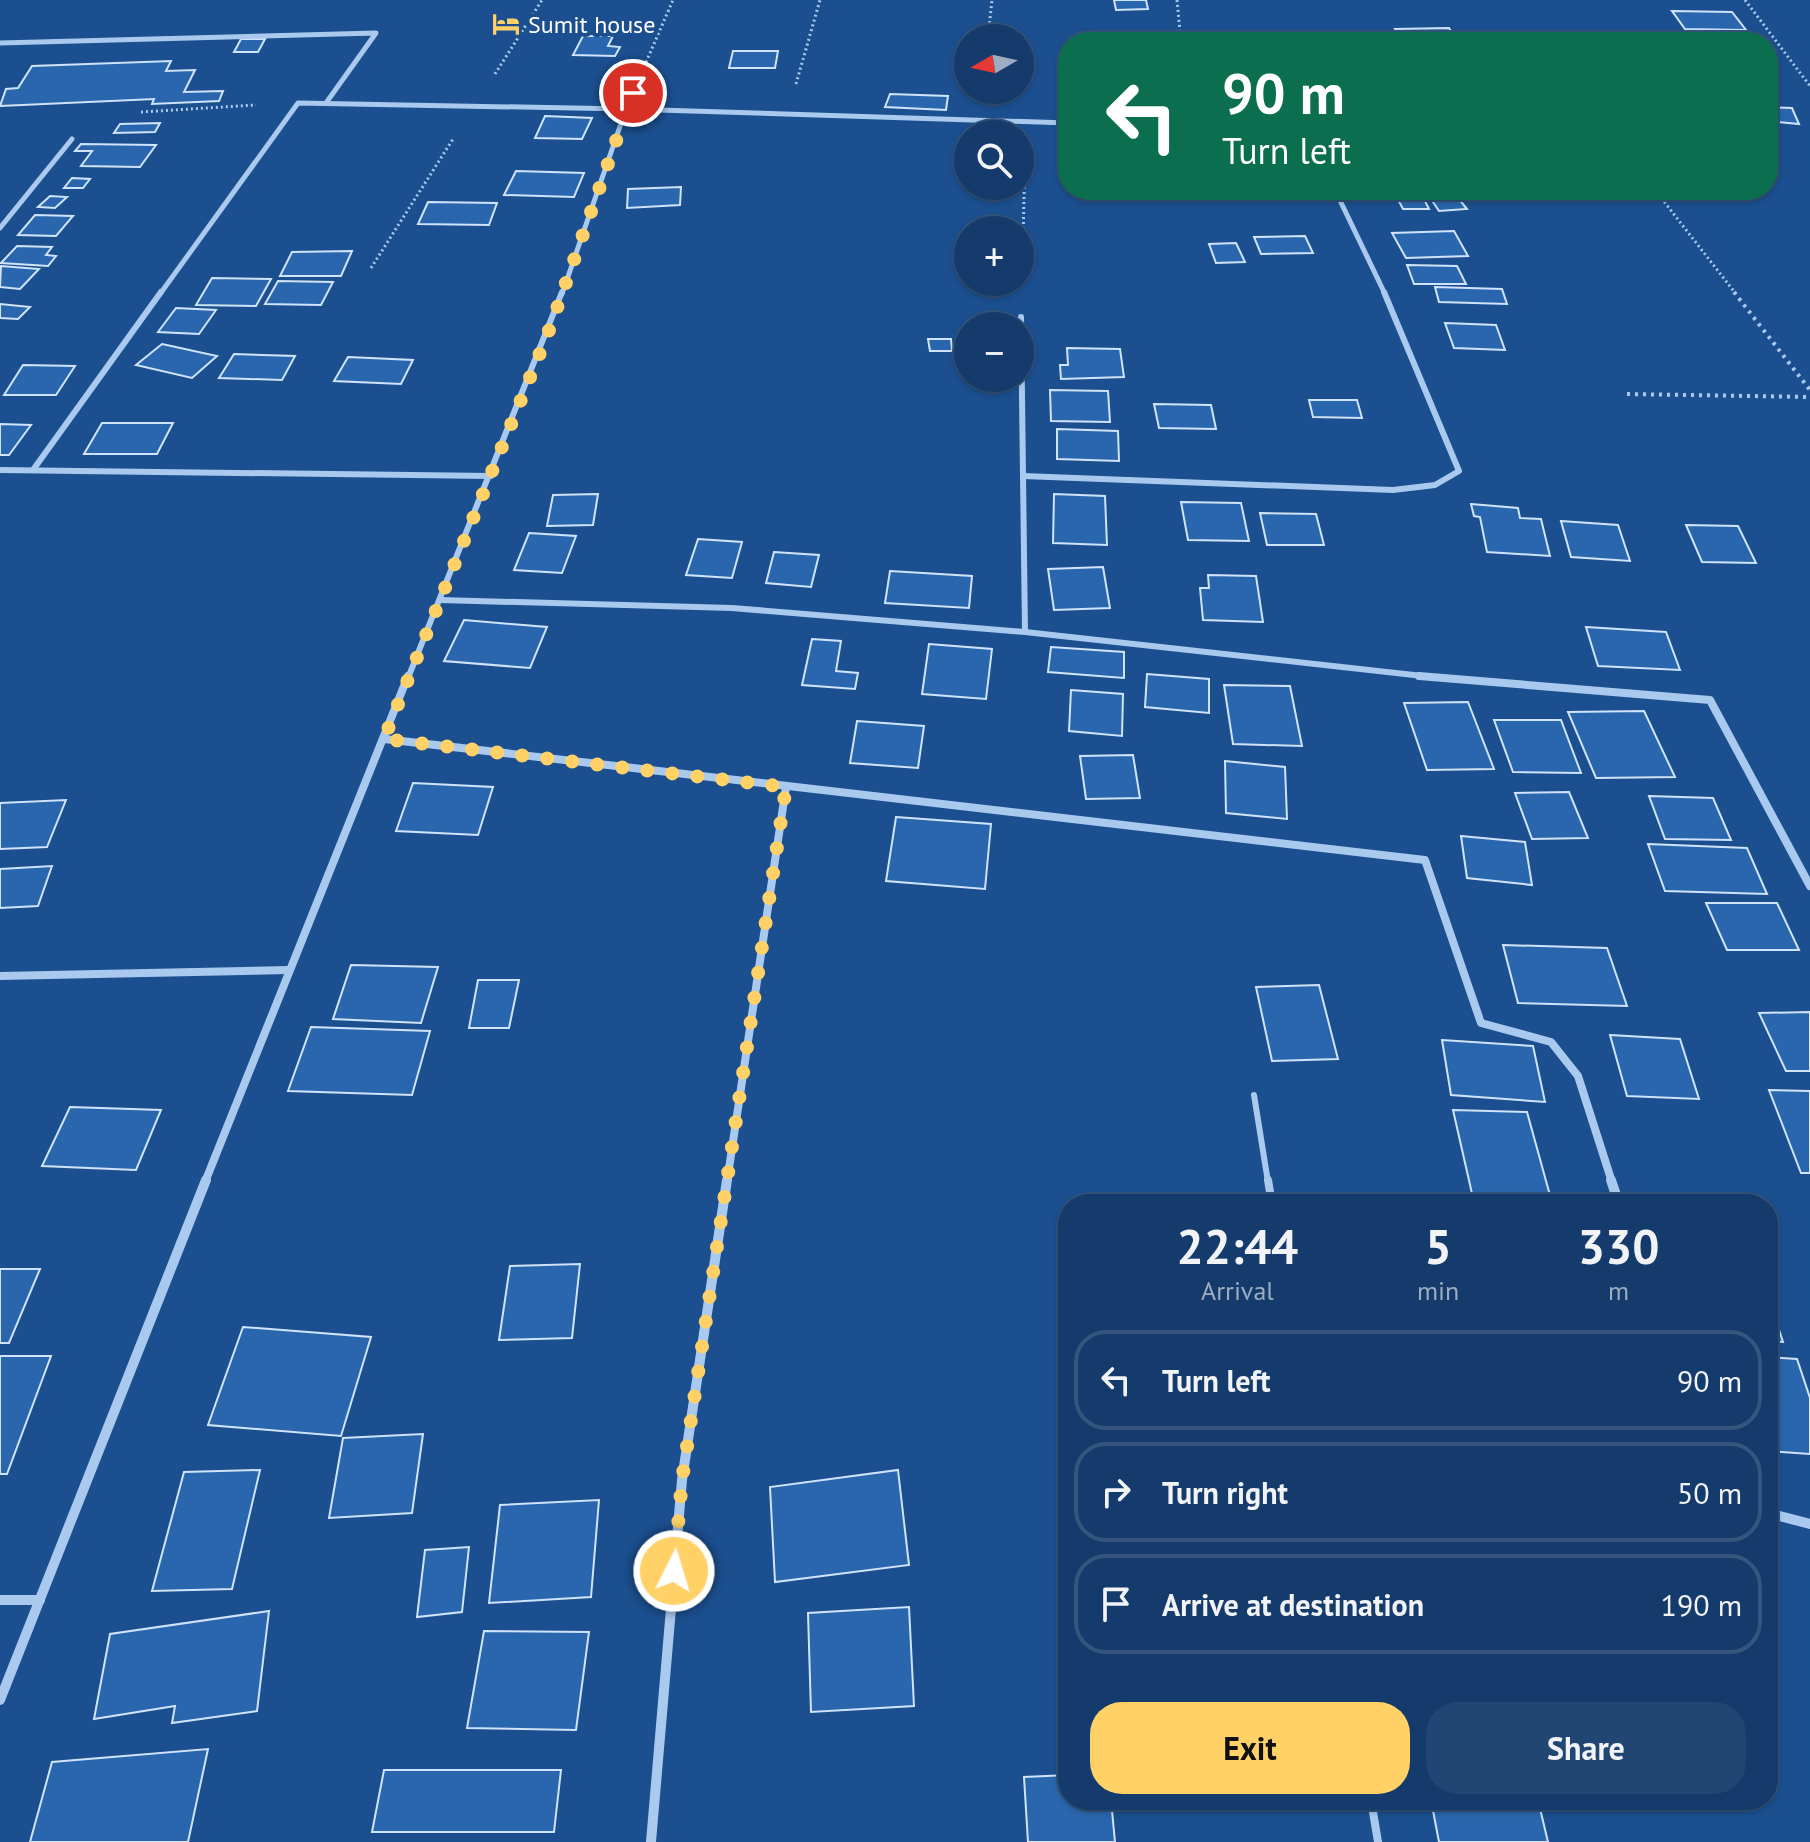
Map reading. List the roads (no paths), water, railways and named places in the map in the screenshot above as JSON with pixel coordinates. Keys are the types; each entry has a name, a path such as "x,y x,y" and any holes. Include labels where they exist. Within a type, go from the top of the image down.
{"street":[{"path":"0,43 376,33 326,103"},
{"path":"33,470 298,103 626,109 1058,123"},
{"path":"0,1700 289,970 550,328 626,109"},
{"path":"0,228 72,139"},
{"path":"1023,476 1393,490 1435,485 1459,471 1377,276 1340,200"},
{"path":"1022,392 1025,632"},
{"path":"0,470 491,476"},
{"path":"440,600 732,608 1025,632 1425,677 1710,700 1810,886"},
{"path":"384,739 1425,860 1481,1023 1551,1042 1578,1076 1616,1194"},
{"path":"651,1842 682,1480 786,787"},
{"path":"0,976 289,970"},
{"path":"1778,1516 1810,1524"},
{"path":"0,1600 40,1600"}],"lane":[{"path":"1254,1095 1270,1194"},
{"path":"1373,1810 1378,1842"}],"place":[{"name":"Sumit house","path":"506,24"}]}
